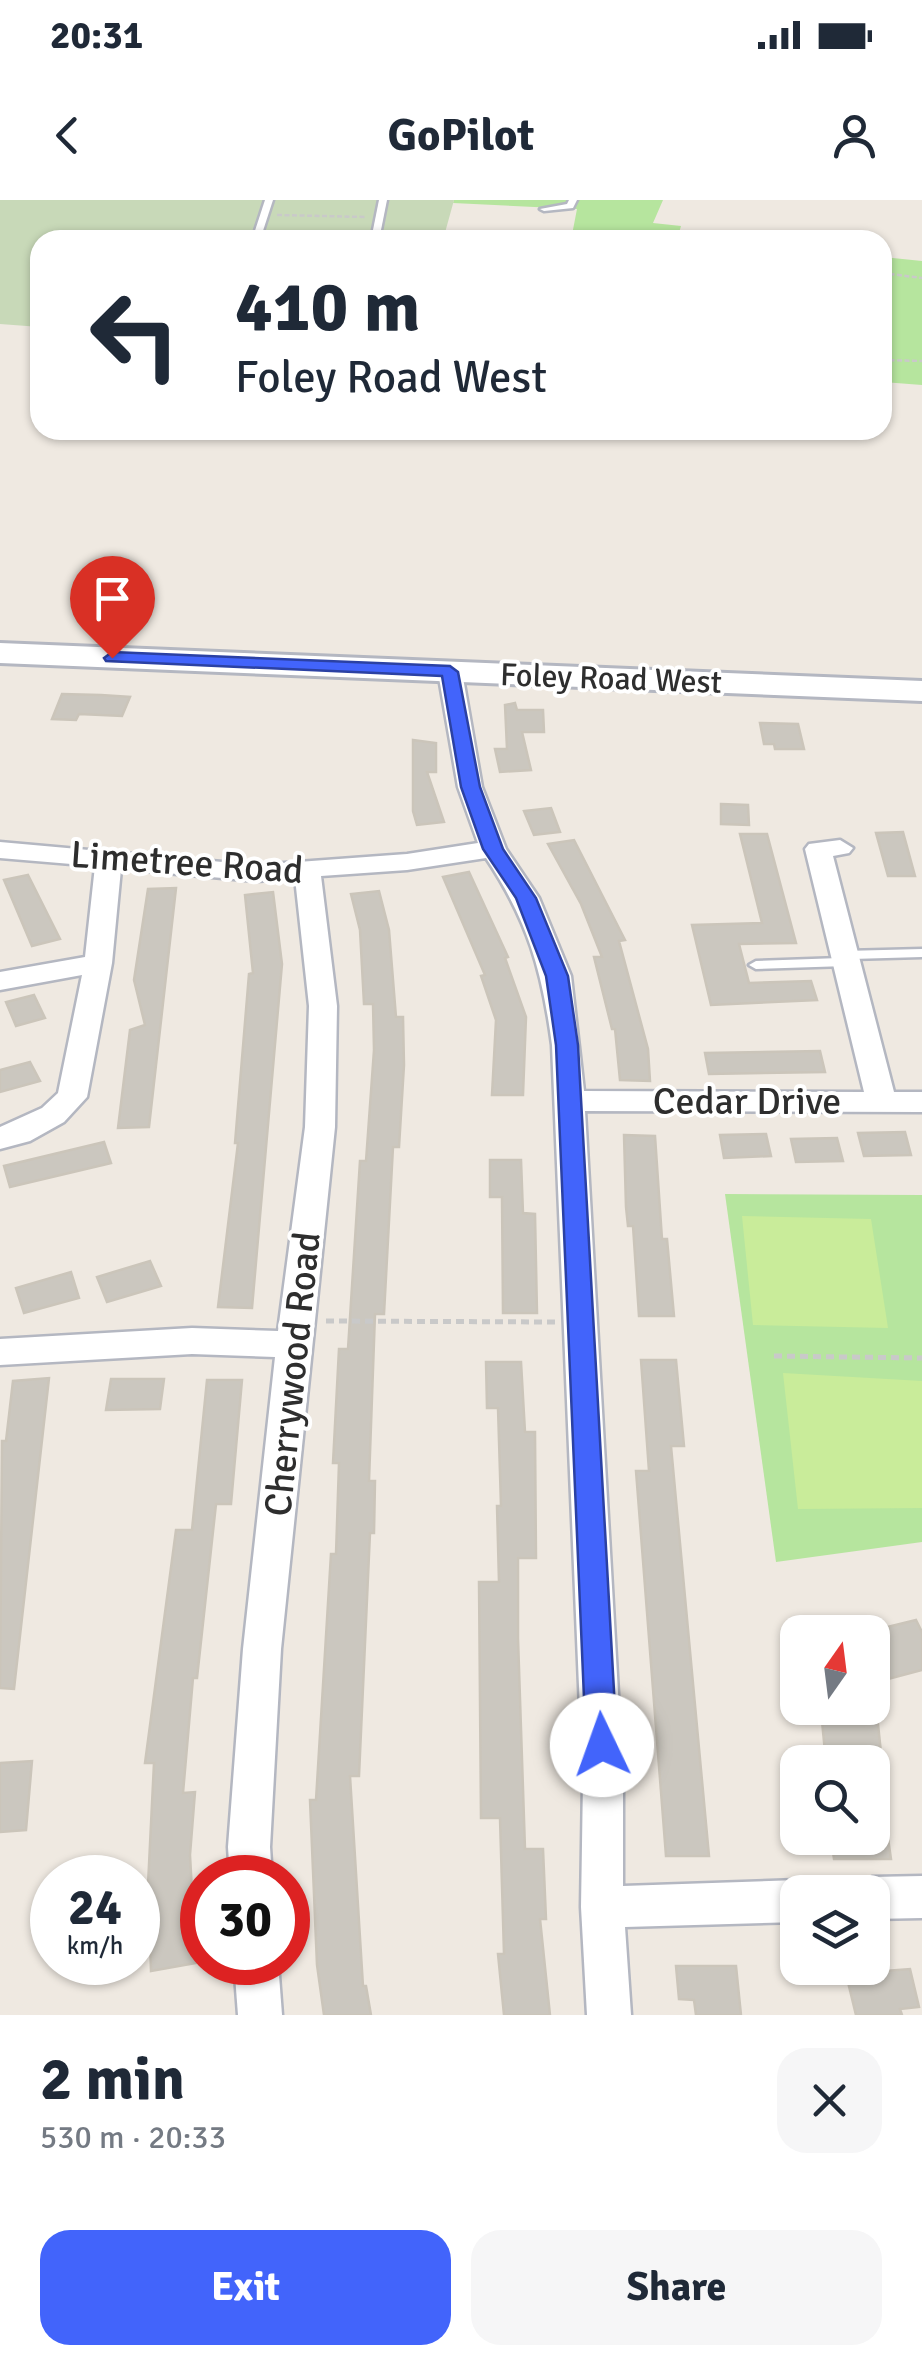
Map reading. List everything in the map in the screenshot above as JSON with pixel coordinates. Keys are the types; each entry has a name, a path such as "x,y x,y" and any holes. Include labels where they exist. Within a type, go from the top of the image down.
{"main road":[{"name":"Foley Road West","path":"0,653 922,691"}],"street":[{"path":"450,672 470,787 493,849 526,898 557,976 573,1100 579,1322 603,1781 602,1907 609,2015"},
{"path":"840,848 818,849 881,1102"},
{"name":"Limetree Road","path":"0,850 109,858 200,871 308,872 493,849"},
{"path":"0,1138 19,1134 53,1115 72,1097 98,963 109,858"},
{"name":"Cherrywood Road","path":"250,1855 262,1649 320,1127 322,1024 308,872"},
{"path":"0,981 98,963"},
{"name":"Cedar Drive","path":"573,1100 922,1102"},
{"path":"0,1352 295,1333"},
{"path":"890,1898 922,1897"},
{"path":"602,1907 780,1901"},
{"path":"258,1985 260,2015"}],"lane":[{"path":"259,230 269,200"},
{"path":"377,230 382,200"},
{"path":"544,209 570,206 573,200"},
{"path":"756,965 922,953"}],"path":[{"path":"264,214 379,218"},
{"path":"892,274 922,278"},
{"path":"892,360 922,362"},
{"path":"295,1333 579,1322"},
{"path":"774,1356 922,1358"}],"green space":[{"path":"0,200 454,200 446,230 30,230 30,326 0,324"},
{"path":"663,200 653,223 681,226 680,230 573,230 577,209 453,203"},
{"path":"892,258 922,261 922,385 892,383"},
{"path":"725,1194 922,1195 922,1542 776,1562"},
{"path":"742,1216 871,1219 888,1328 753,1325"},
{"path":"783,1373 922,1381 922,1508 798,1509"}],"building":[{"path":"62,694 130,697 122,716 79,714 76,720 52,719"},
{"path":"515,703 517,710 543,710 544,732 522,732 531,770 500,772 495,749 507,749 505,705"},
{"path":"760,723 798,724 804,749 775,749 774,744 764,744"},
{"path":"413,740 436,743 436,772 427,772 444,822 417,825 413,811"},
{"path":"721,804 748,805 749,825 721,824"},
{"path":"551,808 560,832 534,835 524,811"},
{"path":"903,832 915,876 888,876 876,833"},
{"path":"740,834 767,834 796,943 739,944 749,983 811,981 817,1000 711,1005 692,925 762,923"},
{"path":"574,840 625,940 619,941 648,1049 650,1081 620,1080 615,1029 594,957 602,957 581,904 548,844"},
{"path":"469,872 508,957 505,958 526,1017 523,1095 492,1095 496,1020 481,976 485,975 443,877"},
{"path":"28,875 60,939 32,946 4,880"},
{"path":"176,888 149,1127 118,1128 130,1030 145,1025 134,980 148,889"},
{"path":"379,891 389,930 396,1017 403,1017 404,1065 399,1147 393,1147 384,1314 375,1314 369,1481 375,1481 374,1533 370,1533 359,1776 350,1776 363,1986 371,2015 324,2015 317,1965 310,1800 316,1800 331,1554 336,1554 339,1463 333,1463 339,1349 348,1349 360,1161 366,1161 374,1050 373,1004 364,1004 360,930 351,894"},
{"path":"273,892 282,964 252,1308 218,1307 238,1143 249,974 253,973 245,895"},
{"path":"34,995 45,1018 16,1026 6,1002"},
{"path":"820,1051 825,1072 709,1074 705,1053"},
{"path":"30,1062 40,1081 0,1092 0,1070"},
{"path":"905,1132 911,1155 864,1156 858,1133"},
{"path":"766,1134 771,1156 724,1158 720,1135"},
{"path":"624,1135 655,1136 662,1239 667,1239 674,1316 639,1316 633,1226 628,1226 626,1207"},
{"path":"837,1138 843,1161 796,1162 791,1139"},
{"path":"104,1142 111,1163 10,1187 4,1166"},
{"path":"490,1160 521,1160 523,1213 535,1214 537,1313 503,1313 502,1197 490,1197"},
{"path":"150,1261 161,1286 107,1302 97,1277"},
{"path":"71,1272 79,1298 24,1313 16,1288"},
{"path":"641,1360 676,1360 684,1446 671,1446 709,1856 666,1856 636,1471 649,1471"},
{"path":"486,1362 521,1362 525,1432 535,1432 536,1558 518,1558 518,1638 525,1849 543,1849 546,1919 540,1919 550,2015 504,2015 498,1954 504,1954 500,1818 481,1818 479,1582 499,1582 497,1506 501,1506 498,1408 487,1408"},
{"path":"49,1378 14,1689 0,1688 2,1441 6,1441 13,1381"},
{"path":"111,1379 164,1379 160,1409 106,1410"},
{"path":"207,1380 242,1380 231,1504 216,1504 197,1678 193,1678 183,1793 195,1792 190,1855 180,1855 180,1966 160,1969 160,1855 149,1855 154,1763 145,1763 176,1530 192,1530"},
{"path":"916,1620 922,1632 922,1670 890,1678 890,1626"},
{"path":"822,1725 878,1725 880,1745 824,1745"},
{"path":"32,1761 26,1830 0,1832 0,1763"},
{"path":"890,1852 891,1859 834,1859 833,1855"},
{"path":"676,1966 736,1966 741,2015 696,2015 694,2000 679,1999"},
{"path":"910,1969 919,2007 900,2009 902,2015 856,2015 849,1985 890,1985 890,1971"}],"route":[{"path":"112,658 450,672 470,787 493,849 526,898 557,976 567,1045 573,1100 579,1322 602,1745"}]}
